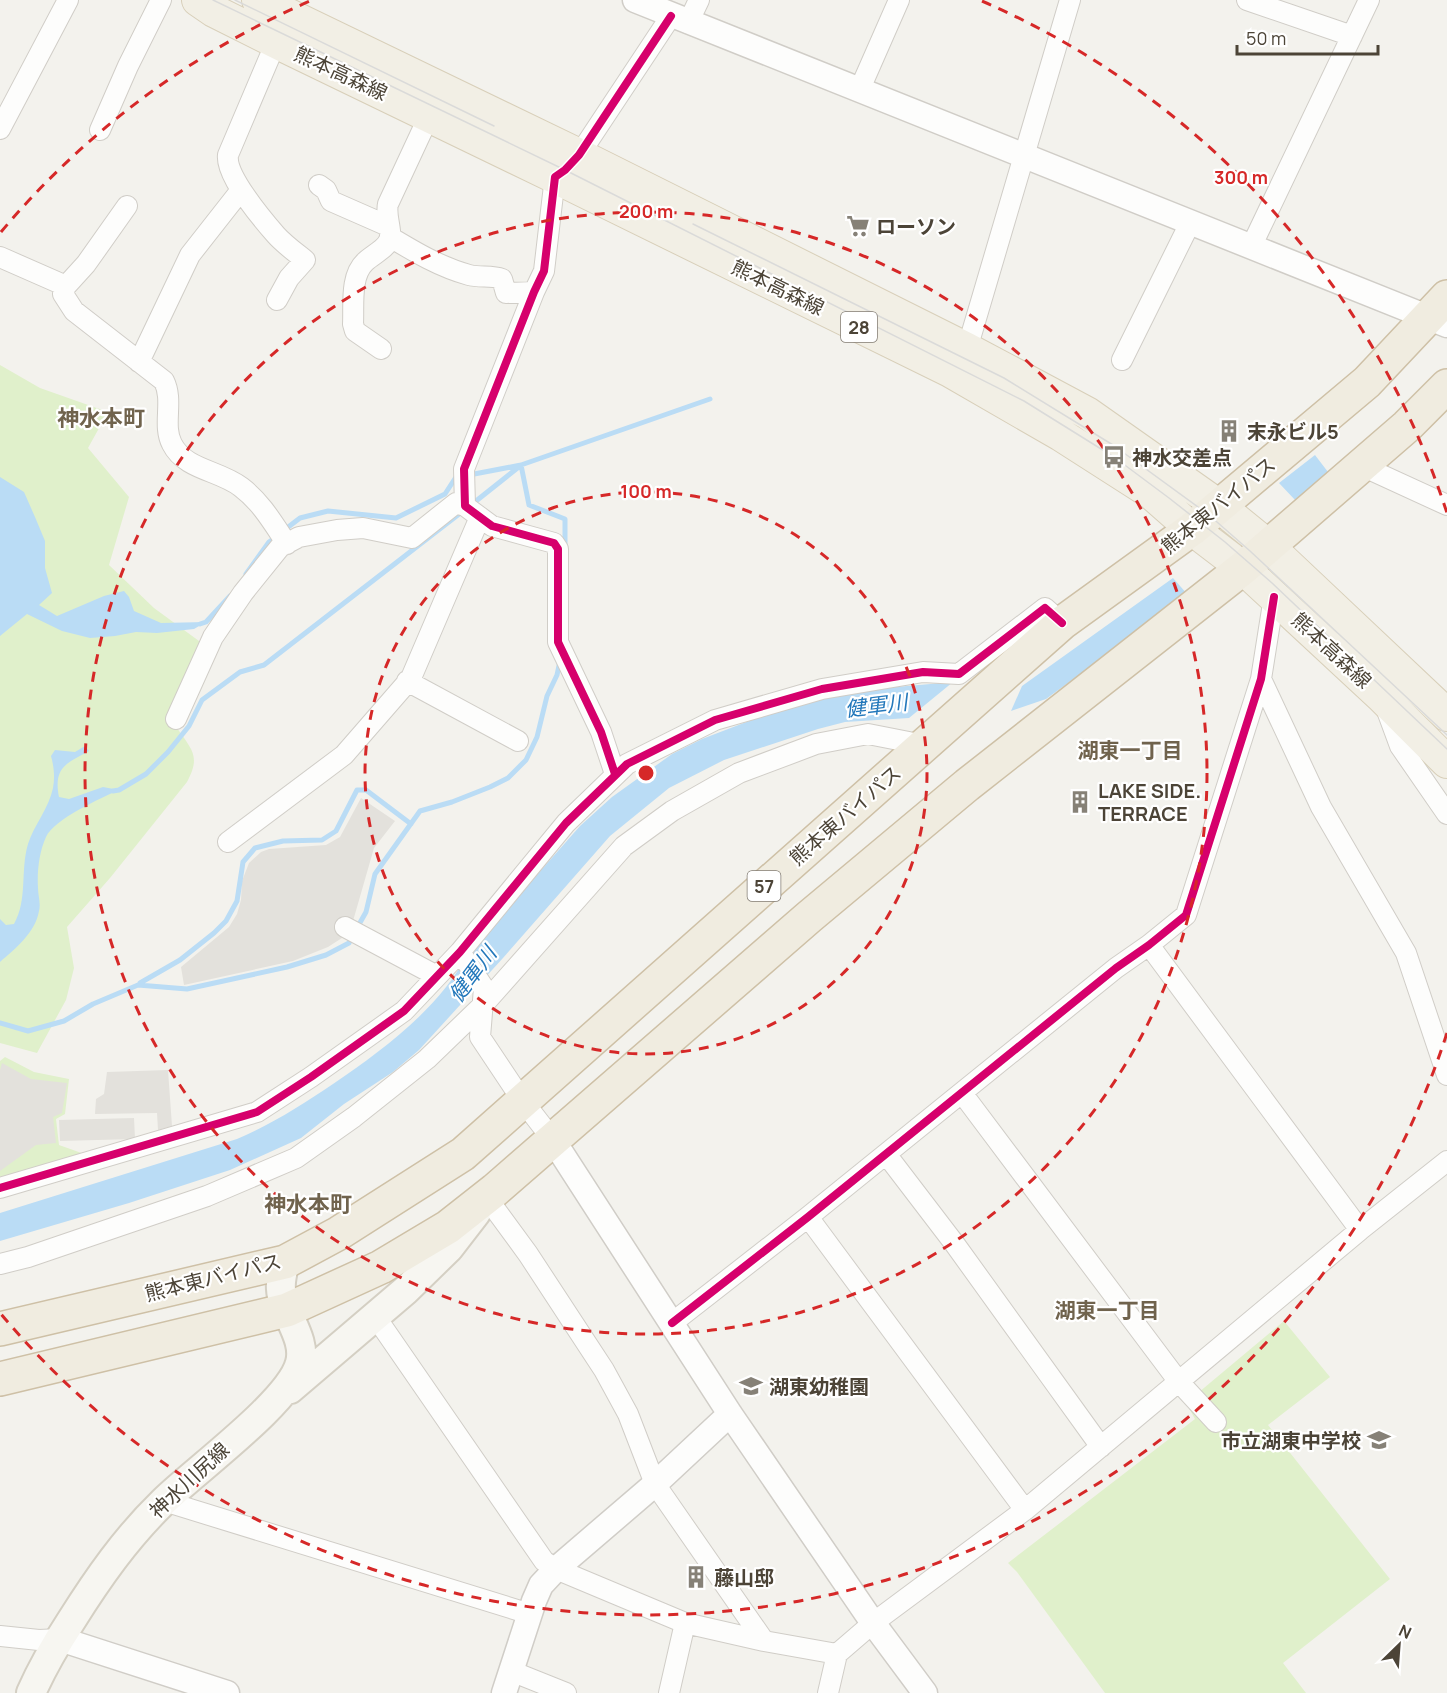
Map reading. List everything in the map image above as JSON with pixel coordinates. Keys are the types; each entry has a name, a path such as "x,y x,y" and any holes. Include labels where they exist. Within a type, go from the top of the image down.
{"highway":[{"name":"熊本東バイパス","path":"0,1329 285,1262 339,1233 463,1154 1062,623 1192,529 1367,382 1441,313"},
{"path":"0,1378 287,1310 381,1267 448,1227 491,1194 809,917 966,785 1243,568 1407,426 1447,386"}],"main road":[{"name":"熊本高森線","path":"198,0 276,42 950,371 1061,435 1140,486 1243,568 1382,696 1447,762"},
{"name":"熊本高森線","path":"258,0 579,155 966,349 1087,413 1219,506 1268,546 1447,715"},
{"path":"273,1404 406,1290 449,1248 491,1194"},
{"name":"神水川尻線","path":"32,1693 60,1639 119,1550 164,1501 273,1404 300,1364 301,1348 281,1289 285,1262"}],"street":[{"path":"2,119 68,0"},
{"path":"100,130 128,66 161,0"},
{"path":"635,0 1252,246 1441,313"},
{"path":"228,842 344,755 407,681 473,511 464,469 544,271 555,177 579,155 680,19 699,0"},
{"path":"859,91 899,0"},
{"path":"966,349 1070,0"},
{"path":"1247,0 1352,36"},
{"path":"1252,246 1369,0"},
{"path":"276,42 228,155 227,163 241,189 276,235 305,260 289,278 277,300"},
{"path":"381,349 355,331 353,324 355,280 363,264 388,243 386,212 388,204 429,116"},
{"path":"319,185 326,190 331,201 389,232 429,260 471,276 502,279 506,294 534,292"},
{"path":"139,362 190,255 241,189"},
{"path":"127,206 86,264 66,286 63,294 74,311 164,381 169,391 168,429 172,444 184,460 224,475 240,485 256,499 287,544"},
{"path":"1122,360 1191,222"},
{"path":"0,257 66,286"},
{"path":"1362,466 1447,505"},
{"path":"176,719 213,637 243,593 280,547 299,537 363,528 412,538 456,503 473,511 492,526 554,543 558,549 558,642 602,732 615,774"},
{"path":"672,1323 808,1217 1116,968 1186,915 1261,679 1274,597"},
{"path":"0,1188 257,1112 340,1057 404,1011 460,952 566,823 627,764 715,720 811,692 923,672 959,674 1045,608 1062,623"},
{"path":"1261,679 1321,807 1406,953 1447,1075"},
{"path":"407,681 518,741"},
{"path":"1382,696 1400,746 1447,814"},
{"path":"0,1264 28,1257 207,1196 296,1158 354,1118 427,1059 624,846 672,811 739,773 816,744 868,734 924,745"},
{"path":"345,927 437,976"},
{"path":"1149,945 1360,1230"},
{"path":"460,952 483,997 480,1037 522,1100 553,1140 730,1414 873,1623 925,1693"},
{"path":"962,1093 1179,1382 1216,1422"},
{"path":"886,1154 954,1243 1101,1447"},
{"path":"828,1693 837,1654 873,1623 1025,1510 1360,1230 1447,1161"},
{"path":"491,1194 604,1370 628,1414 656,1484 764,1641"},
{"path":"808,1217 1025,1510"},
{"path":"375,1316 544,1561 556,1569 685,1623 764,1641 837,1654"},
{"path":"566,1693 507,1682 541,1585 556,1569 656,1484 730,1414"},
{"path":"164,1501 530,1614"},
{"path":"669,1693 685,1623"},
{"path":"0,1636 39,1640 60,1639 227,1693"}],"green space":[{"path":"0,365 40,388 108,412 88,448 129,497 109,565 154,608 199,641 200,652 177,728 193,754 191,773 187,782 110,878 67,927 74,968 66,1000 37,1053 0,1043"},
{"path":"5,1057 34,1072 69,1079 65,1114 56,1119 59,1145 90,1156 0,1183 0,1061"},
{"path":"1284,1321 1330,1377 1268,1425 1390,1579 1283,1663 1306,1693 1105,1693 1017,1572 1008,1563 1195,1419 1186,1403"}],"shaded area":[{"path":"361,798 395,821 374,848 353,921 345,936 328,947 293,961 184,985 181,967 229,927 237,914 241,900 242,881 249,863 261,852 269,849 326,845 340,837"},
{"path":"2,1063 31,1079 67,1083 62,1113 53,1117 56,1143 36,1145 0,1171 0,1070"},
{"path":"168,1070 172,1126 158,1130 157,1113 95,1114 96,1099 104,1094 107,1072"},
{"path":"134,1118 135,1139 60,1141 59,1120"}],"water":[{"path":"1315,455 1328,472 1296,501 1279,483"},
{"path":"0,477 24,492 45,541 45,568 52,593 39,605 57,616 104,596 124,591 134,611 161,623 206,622 194,629 157,633 136,632 90,638 62,631 27,614 0,636"},
{"path":"1173,578 1188,595 1046,699 1011,711 1022,686"},
{"name":"健軍川","path":"953,682 909,718 845,722 818,729 724,760 669,788 610,836 419,1050 393,1072 344,1104 301,1138 230,1170 0,1241 0,1213 237,1139 298,1107 371,1057 426,1010 456,973 468,953 580,826 612,797 672,754 702,739 801,701 839,692"},
{"path":"85,746 89,751 68,763 60,772 59,797 69,799 103,787 119,790 68,816 58,823 46,837 39,862 40,905 37,919 24,940 0,962 0,919 6,925 14,924 21,905 28,844 53,788 54,772 51,756 55,750 75,752"}],"waterway":[{"path":"469,475 521,465 710,399"},
{"path":"521,465 529,505 565,519 565,547"},
{"path":"471,505 520,466"},
{"path":"283,531 300,518 328,511 396,518 445,494 456,477 460,476"},
{"path":"113,791 119,790 146,774 168,752 189,726 202,700 240,672 264,665 463,511"},
{"path":"246,574 269,542 276,537"},
{"path":"200,624 206,622 230,596"},
{"path":"357,928 366,912 375,874 420,811 452,802 490,787 508,778 526,760 537,737 547,696 557,675 560,661"},
{"path":"140,983 180,960 226,921 237,901 243,862 255,848 283,841 322,840 336,831 357,790 366,790 411,824"},
{"path":"0,1023 28,1031 64,1021 93,1004 138,985 187,989 287,967 326,955 349,943 352,936"}],"tram line":[{"path":"213,0 565,170 1024,401 1114,457 1225,542 1272,583 1447,749"},
{"path":"235,0 494,126"},
{"path":"693,224 1004,378 1113,445 1209,515 1447,735"}],"cycle path":[{"path":"615,774 601,732 558,642 558,549 554,543 492,526 465,506 464,469 544,271 555,177 579,155 671,16"},
{"path":"672,1323 808,1217 1116,968 1186,915 1261,679 1274,597"},
{"path":"0,1188 257,1112 311,1077 404,1011 460,952 566,823 627,764 715,720 822,689 923,672 959,674 1045,608 1062,623"}],"place":[{"name":"ローソン","path":"858,226"},
{"name":"末永ビル5","path":"1229,431"},
{"name":"神水交差点","path":"1114,457"},
{"name":"LAKE SIDE. TERRACE","path":"1080,802"},
{"name":"湖東幼稚園","path":"751,1386"},
{"name":"市立湖東中学校","path":"1379,1440"},
{"name":"藤山邸","path":"696,1577"}],"district":[{"name":"神水本町","path":"101,418"},
{"name":"湖東一丁目","path":"1130,750"},
{"name":"神水本町","path":"308,1204"},
{"name":"湖東一丁目","path":"1107,1310"}]}
